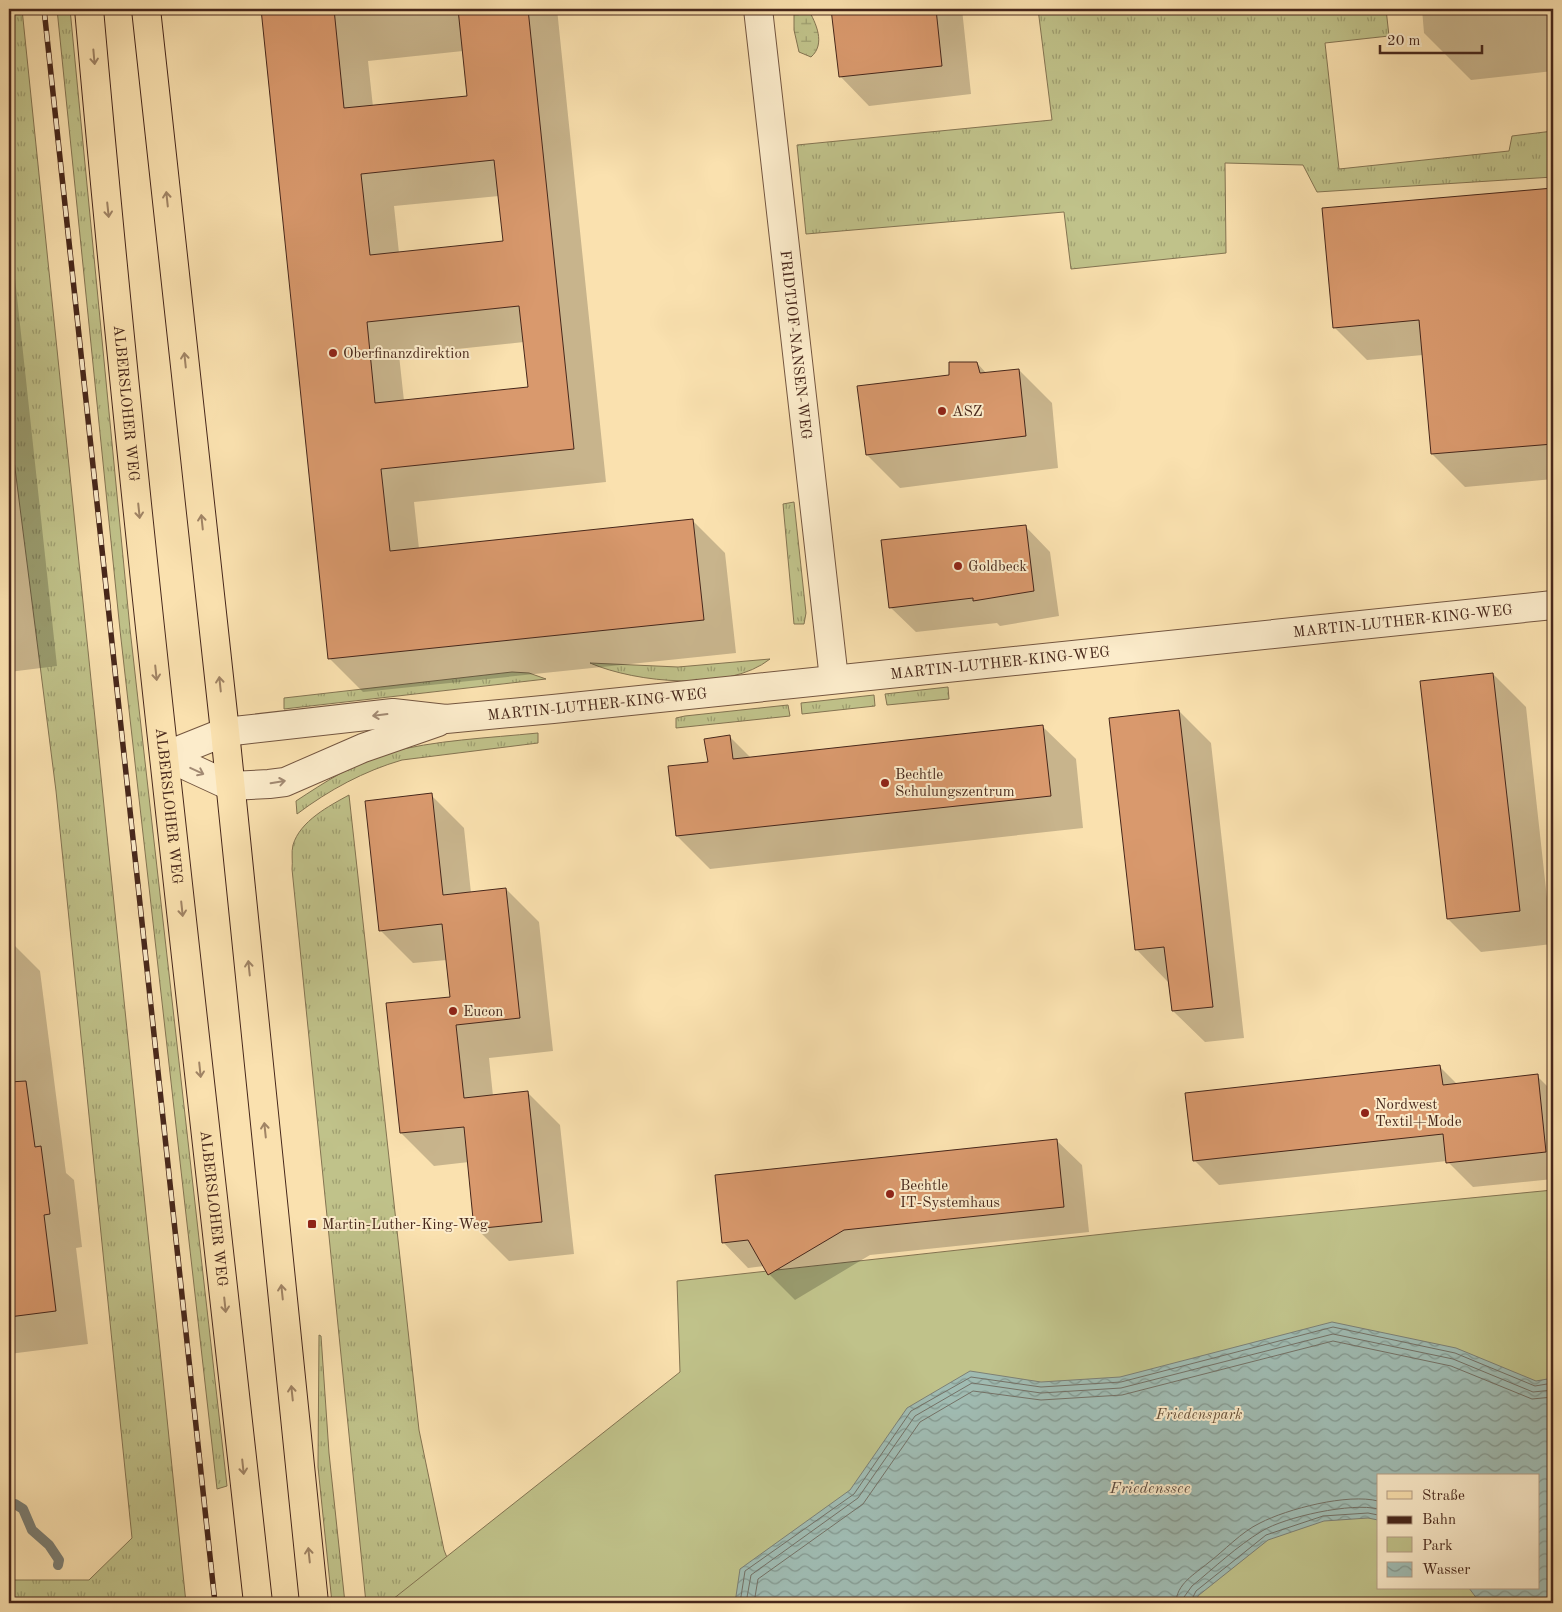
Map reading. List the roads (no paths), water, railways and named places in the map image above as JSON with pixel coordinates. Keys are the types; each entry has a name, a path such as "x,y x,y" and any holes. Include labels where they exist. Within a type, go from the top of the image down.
{"main road":[{"name":"ALBERSLOHER WEG","path":"90,9 103,162 165,756 258,1603"},
{"path":"146,9 225,732 314,1603"}],"street":[{"name":"FRIDTJOF-NANSEN-WEG","path":"758,9 834,679"},
{"name":"MARTIN-LUTHER-KING-WEG","path":"165,756 225,732 393,713 446,719 1553,605"},
{"name":"MARTIN-LUTHER-KING-WEG","path":"165,756 230,786 285,782 363,748 446,719"}],"water":[{"name":"Friedenssee","path":"1332,1322 1456,1348 1536,1381 1553,1378 1553,1603 1480,1603 1470,1590 1540,1590 1540,1474 1377,1474 1377,1520 1368,1518 1324,1521 1268,1540 1199,1595 1193,1603 735,1603 740,1569 850,1490 907,1408 970,1371 1041,1382 1120,1377"}],"waterway":[{"path":"9,1505 15,1504 23,1509 32,1530 49,1545 59,1560 58,1565"}],"railway":[{"path":"44,9 215,1603"}],"place":[{"name":"Oberfinanzdirektion","path":"333,353"},
{"name":"ASZ","path":"942,411"},
{"name":"Goldbeck","path":"958,566"},
{"name":"Bechtle Schulungszentrum","path":"885,783"},
{"name":"Eucon","path":"453,1011"},
{"name":"Nordwest Textil+Mode","path":"1365,1113"},
{"name":"Bechtle IT-Systemhaus","path":"890,1194"},
{"name":"Martin-Luther-King-Weg","path":"312,1224"}],"park label":[{"name":"Friedenspark","path":"1199,1414"}]}
